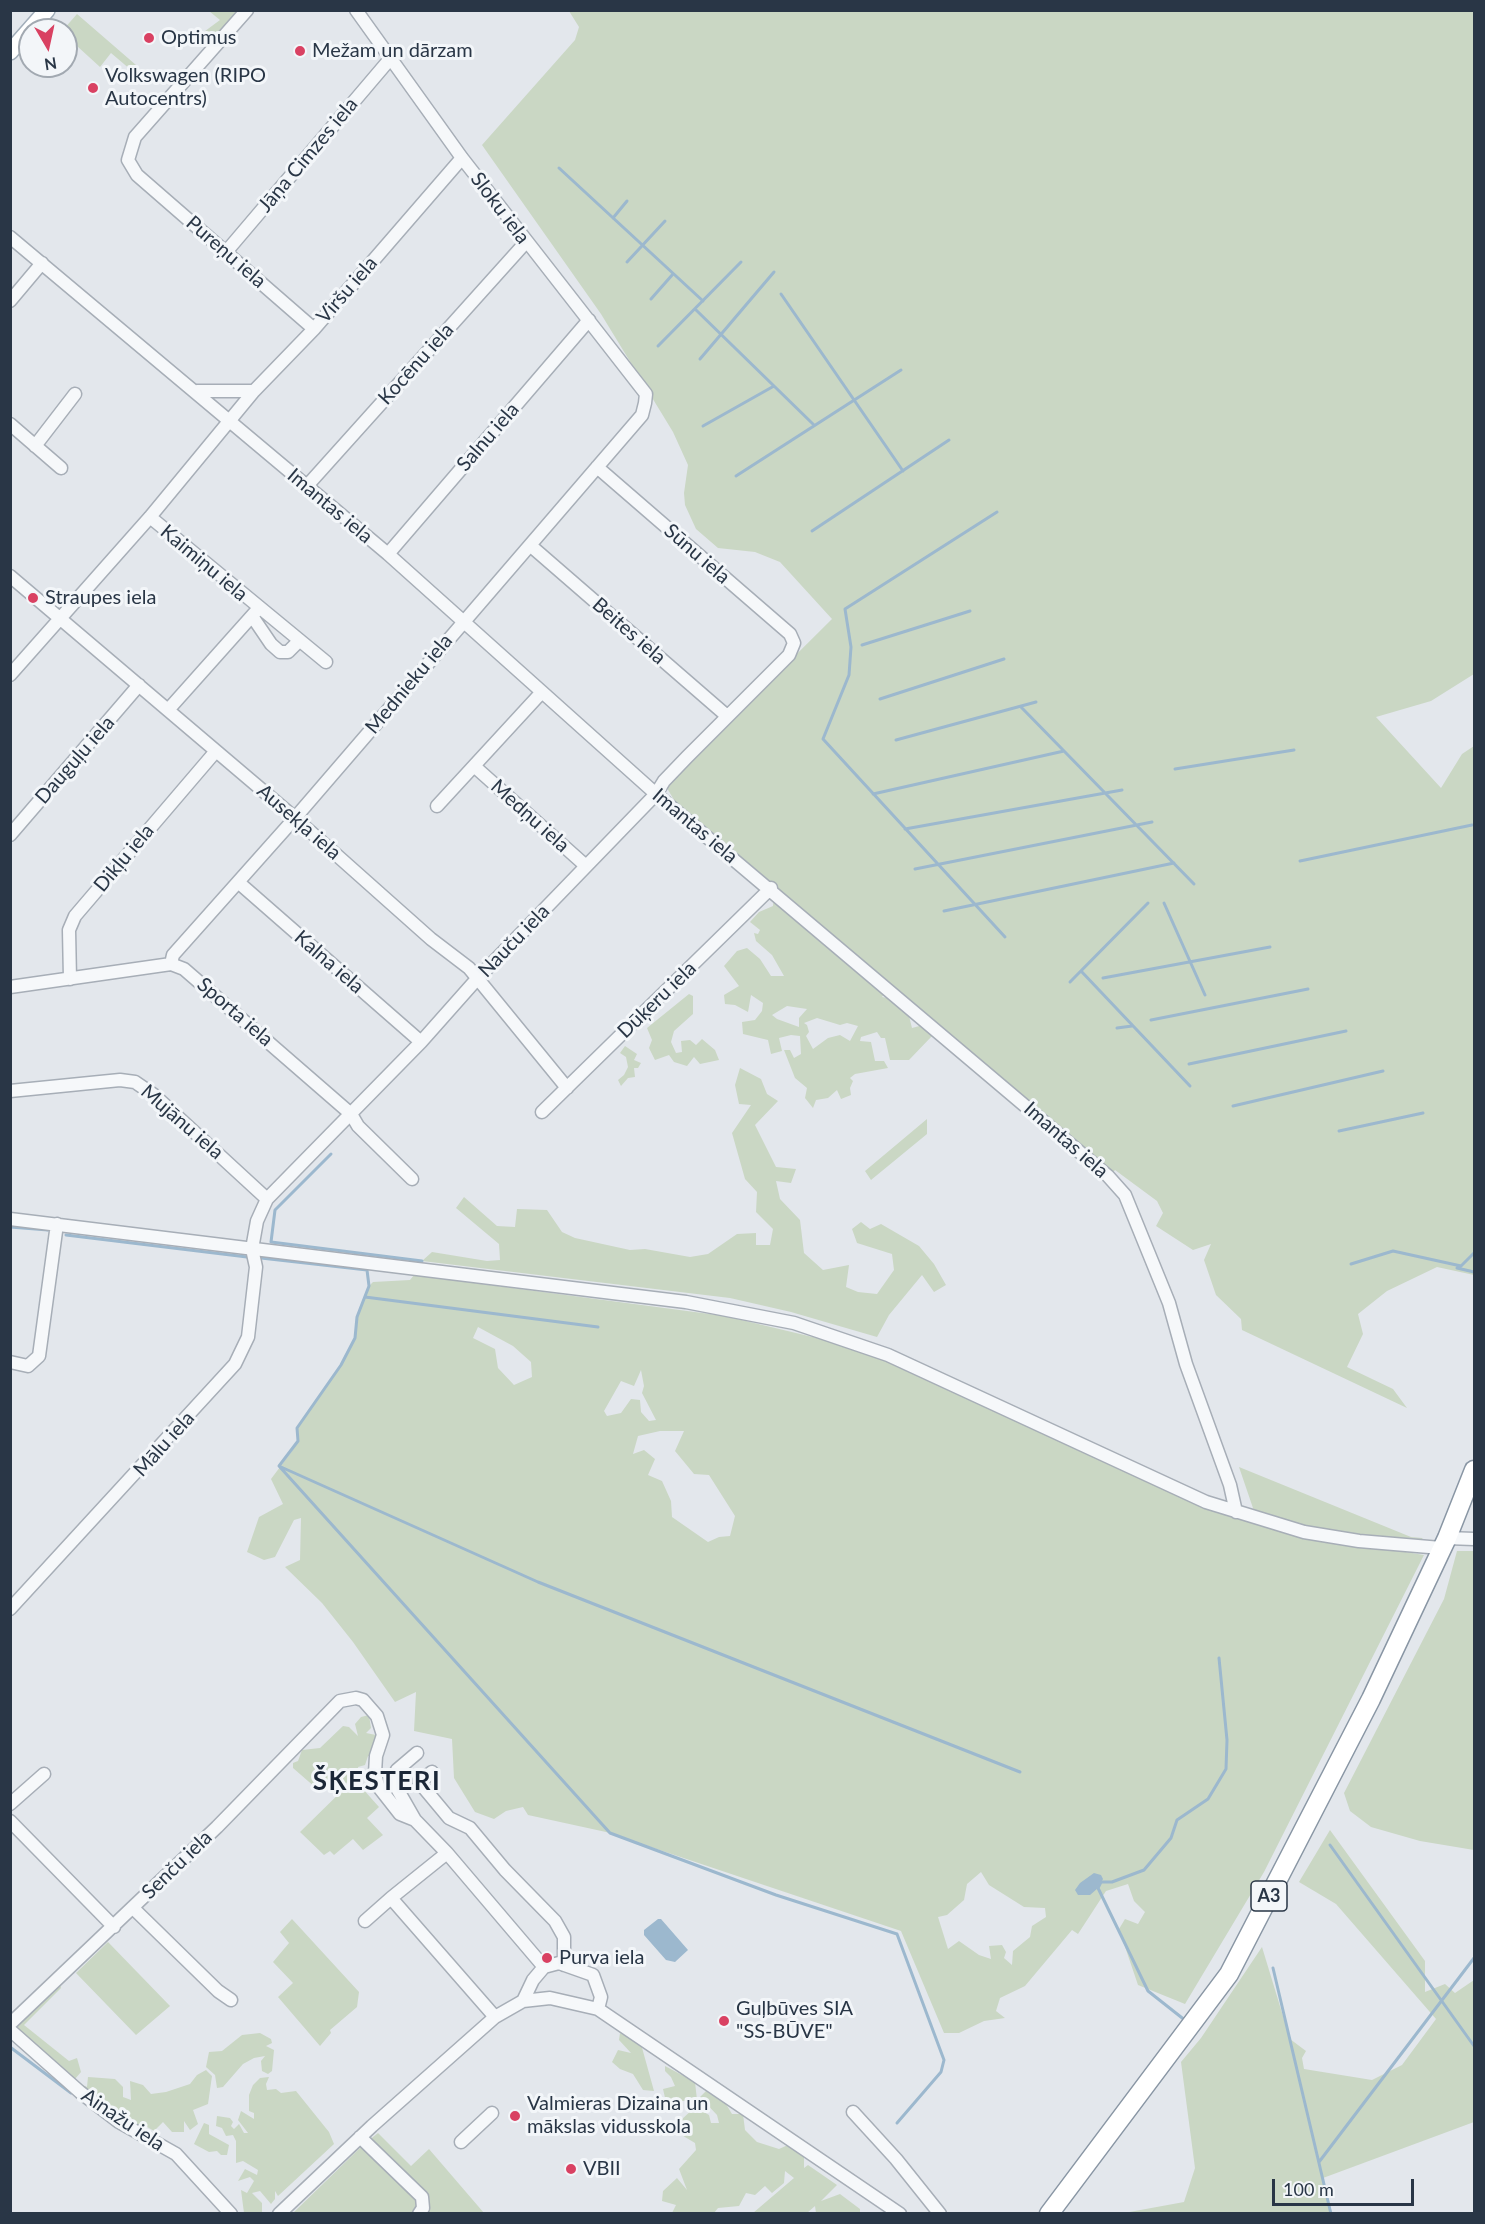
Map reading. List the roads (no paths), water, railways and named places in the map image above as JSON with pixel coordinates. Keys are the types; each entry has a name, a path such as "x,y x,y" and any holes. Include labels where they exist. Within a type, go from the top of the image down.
{"highway":[{"name":"A3","path":"1049,2214 1229,1974 1371,1699 1444,1543 1474,1470"}],"main road":[{"path":"10,52 47,10"}],"street":[{"name":"Pureņu iela","path":"247,10 135,137 128,160 137,175 314,329"},
{"name":"Sloku iela","path":"356,10 462,158 646,394 645,403"},
{"name":"Jāņa Cimzes iela","path":"226,252 390,59"},
{"name":"Viršu iela","path":"231,422 254,391 314,329 462,158"},
{"name":"Imantas iela","path":"10,237 197,391 306,487 388,554 656,794 771,888 1108,1176 1125,1195 1169,1303 1186,1364 1230,1485 1236,1512"},
{"name":"Kocēnu iela","path":"306,487 526,242"},
{"path":"10,301 42,263"},
{"name":"Salnu iela","path":"388,554 589,321"},
{"path":"197,391 254,391"},
{"path":"35,446 75,394"},
{"name":"Mednieku iela","path":"171,964 173,955 296,818 642,415 645,403"},
{"path":"10,675 150,518 231,422"},
{"path":"10,424 61,468"},
{"name":"Sūnu iela","path":"597,467 790,634 794,643"},
{"name":"Kaimiņu iela","path":"150,518 255,612 326,662"},
{"name":"Beites iela","path":"531,546 727,716"},
{"name":"Ausekļa iela","path":"10,576 296,818 431,939 469,968 476,980 567,1088"},
{"name":"Kaimiņu iela","path":"255,612 271,644 280,652 288,652 299,641"},
{"name":"Kaimiņu iela","path":"168,710 255,612"},
{"name":"Nauču iela","path":"252,1249 257,1221 267,1199 421,1042 476,980 656,794 664,781 789,656 794,643"},
{"name":"Dauguļu iela","path":"10,835 139,686"},
{"path":"437,806 541,693"},
{"name":"Dikļu iela","path":"70,979 69,930 75,916 216,751"},
{"name":"Medņu iela","path":"474,766 586,866"},
{"name":"Kalna iela","path":"238,882 421,1042"},
{"name":"Dūķeru iela","path":"542,1112 771,888"},
{"path":"10,987 171,964"},
{"name":"Sporta iela","path":"171,964 184,969 204,984 351,1114 358,1126 412,1179"},
{"name":"Mujānu iela","path":"10,1091 120,1080 135,1082 154,1095 267,1199"},
{"path":"10,1219 686,1302 794,1323 888,1355 1206,1502 1236,1512 1304,1532 1359,1541 1444,1543 1474,1539"},
{"path":"10,1362 28,1366 39,1356 57,1224"},
{"name":"Mālu iela","path":"10,1609 235,1364 249,1337 256,1267 252,1249"},
{"name":"Senču iela","path":"10,2024 114,1927 340,1701 356,1698 363,1700 377,1716 383,1735 376,1756 375,1773 378,1786 400,1814 415,1820"},
{"path":"417,1753 397,1770 394,1778 395,1785 415,1820 447,1853 544,1967"},
{"path":"432,1772 419,1782 448,1818 470,1828 505,1870 555,1921 564,1937 564,1965"},
{"path":"10,1804 44,1774"},
{"path":"10,1821 114,1927"},
{"path":"365,1921 447,1853"},
{"path":"391,1899 495,2017"},
{"path":"133,1908 218,1991 231,2000"},
{"path":"523,2001 533,1980 544,1967 559,1963 593,1975 601,1997 598,2009"},
{"path":"279,2214 495,2017 523,2001 550,1998 598,2009 900,2214"},
{"name":"Ainažu iela","path":"10,2030 80,2092 119,2122 176,2154 231,2214"},
{"path":"853,2112 896,2159 940,2214"},
{"path":"461,2142 492,2113"},
{"path":"360,2138 422,2198 423,2208 419,2214"}],"water":[{"path":"1094,1873 1101,1875 1103,1879 1098,1888 1090,1895 1078,1895 1075,1890 1080,1883"},
{"path":"661,1919 688,1950 675,1962 666,1960 644,1935 644,1930"}],"waterway":[{"path":"559,168 703,301"},
{"path":"613,218 627,201"},
{"path":"627,262 665,221"},
{"path":"658,346 741,262"},
{"path":"700,359 774,272"},
{"path":"651,299 673,274"},
{"path":"781,294 903,471"},
{"path":"695,309 814,425"},
{"path":"736,476 901,370"},
{"path":"703,426 774,386"},
{"path":"812,531 949,440"},
{"path":"997,512 845,609 851,647 849,675 823,739 1005,937"},
{"path":"862,645 970,611"},
{"path":"880,699 1004,659"},
{"path":"896,740 1036,702"},
{"path":"1021,707 1194,884"},
{"path":"1175,769 1294,750"},
{"path":"873,794 1064,751"},
{"path":"905,829 1122,790"},
{"path":"915,869 1152,822"},
{"path":"1300,861 1472,825"},
{"path":"944,911 1174,863"},
{"path":"1070,982 1148,903"},
{"path":"1164,903 1205,995"},
{"path":"1103,978 1270,947"},
{"path":"1081,971 1190,1086"},
{"path":"1151,1020 1308,989"},
{"path":"1117,1028 1132,1026"},
{"path":"1189,1064 1346,1031"},
{"path":"1233,1106 1383,1071"},
{"path":"1339,1131 1423,1113"},
{"path":"331,1154 275,1210 271,1242 422,1261"},
{"path":"10,1227 48,1230"},
{"path":"66,1235 247,1257"},
{"path":"1351,1264 1393,1251 1461,1266 1474,1253"},
{"path":"261,1258 367,1270 369,1286 357,1317 355,1338 341,1365 297,1428 298,1441 279,1466"},
{"path":"1457,1268 1474,1272"},
{"path":"365,1297 598,1327"},
{"path":"279,1466 610,1833 776,1895 897,1934 944,2060 941,2072 897,2123"},
{"path":"281,1467 538,1582 1020,1772"},
{"path":"1186,2021 1148,1991 1098,1888 1101,1882 1112,1882 1144,1870 1171,1838 1177,1820 1208,1799 1226,1769 1227,1740 1219,1658"},
{"path":"1330,1845 1474,2046"},
{"path":"1319,2162 1474,1958"},
{"path":"1273,1968 1331,2214"},
{"path":"10,2047 71,2093"}],"place":[{"name":"Optimus","path":"149,38"},
{"name":"Mežam un dārzam","path":"300,51"},
{"name":"Volkswagen (RIPO Autocentrs)","path":"93,88"},
{"name":"Straupes iela","path":"33,598"},
{"name":"Purva iela","path":"547,1958"},
{"name":"Guļbūves SIA \"SS-BŪVE\"","path":"724,2021"},
{"name":"Valmieras Dizaina un mākslas vidusskola","path":"515,2116"},
{"name":"VBII","path":"571,2169"}],"district":[{"name":"ŠĶESTERI","path":"377,1782"}]}
